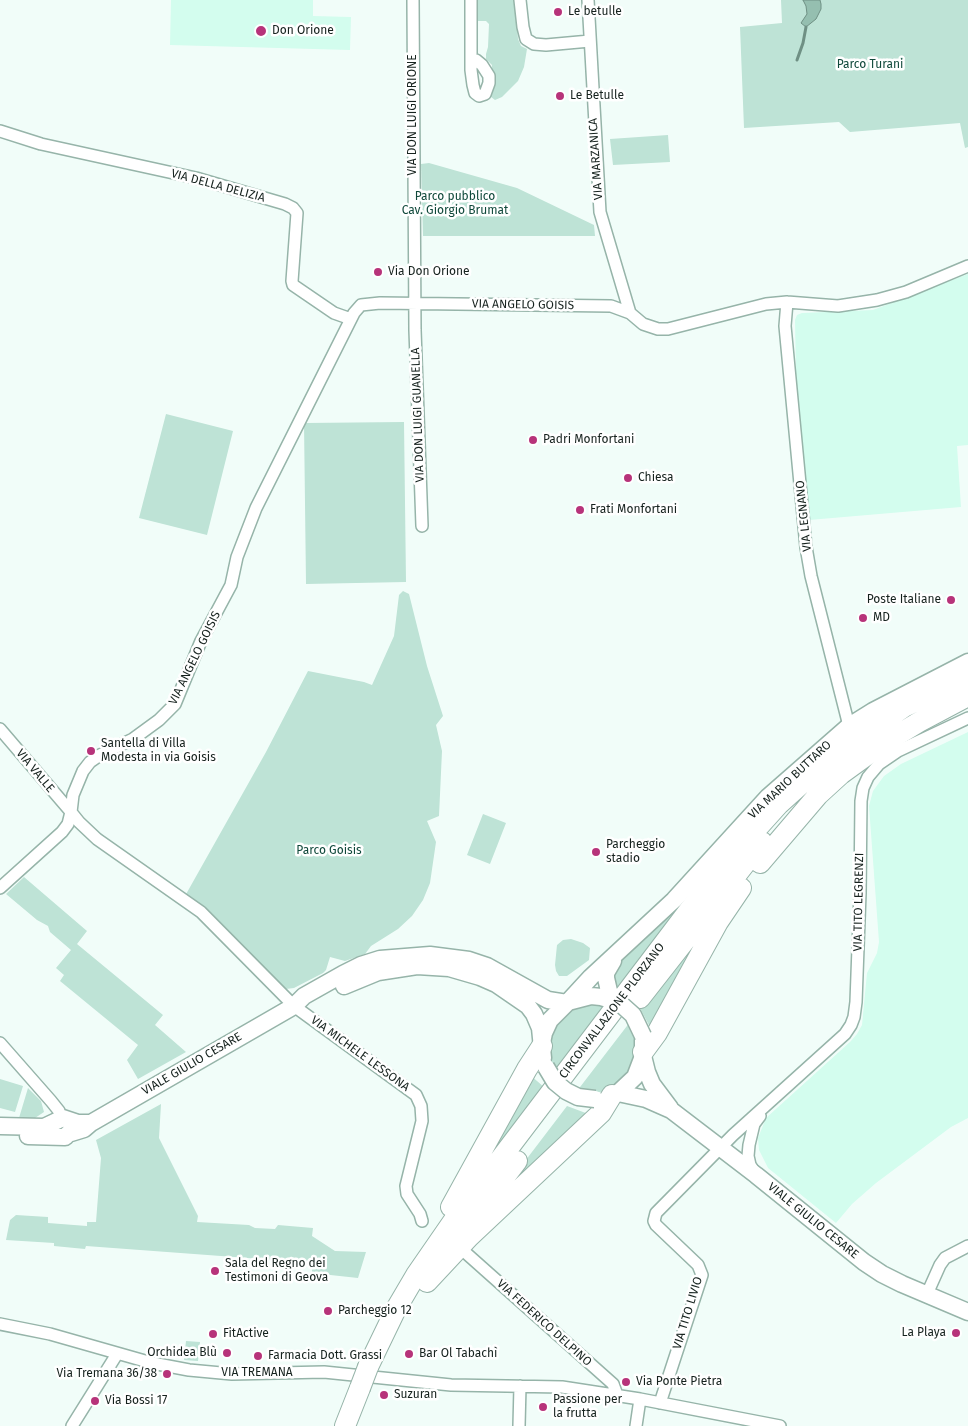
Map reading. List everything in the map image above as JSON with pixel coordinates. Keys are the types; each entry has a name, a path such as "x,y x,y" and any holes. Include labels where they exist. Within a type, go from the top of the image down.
{"highway":[{"name":"CIRCONVALLAZIONE PLORZANO","path":"356,1426 366,1388 374,1368 406,1314 421,1279 454,1220 733,855 779,804 829,759 904,707 968,676"},
{"name":"CIRCONVALLAZIONE PLORZANO","path":"421,1279 444,1257 602,1047 743,865 788,811 830,771 875,737 912,714 968,686"},
{"path":"643,1048 657,1033 718,922 734,897 798,816 841,774 881,745 968,696"},
{"path":"421,1279 527,1068 542,1044"},
{"path":"421,1279 469,1237 601,1113 609,1096"},
{"name":"CIRCONVALLAZIONE PLORZANO","path":"345,1426 366,1388"}],"street":[{"name":"VIA DON LUIGI ORIONE","path":"413,0 414,303"},
{"path":"471,0 472,60"},
{"path":"520,0 526,39 534,44 546,45 590,41"},
{"name":"VIA MARZANICA","path":"588,0 600,212 630,313"},
{"name":"VIA DELLA DELIZIA","path":"0,130 24,139 55,147 196,178 293,208 297,213 293,285 334,313 351,319"},
{"name":"VIA ANGELO GOISIS","path":"0,888 62,832 68,824 77,783 90,762 133,739 159,720 175,704 202,641 231,585 237,557 256,508 351,319 357,308 364,303 611,306 630,313 643,324 658,329 668,329 766,304 787,302 838,306 877,300 906,292 968,266"},
{"name":"VIA LEGNANO","path":"787,302 785,326 806,547 811,576 849,726"},
{"name":"VIA DON LUIGI GUANELLA","path":"414,303 422,526"},
{"name":"VIA MARIO BUTTARO","path":"567,1002 591,977 674,900 768,797 849,726 873,711 968,662"},
{"name":"VIA TITO LEGRENZI","path":"720,1148 845,1034 854,1017 860,893 861,801 863,788 868,777 879,764 898,751 968,718"},
{"name":"VIA VALLE","path":"0,729 71,812"},
{"path":"71,812 97,839 201,912 294,1006"},
{"name":"VIA MARIO BUTTARO","path":"615,1001 606,982 606,973 617,954"},
{"name":"VIALE GIULIO CESARE","path":"0,1126 63,1126 84,1129 91,1123 294,1006 304,996 361,965 389,958 430,955 469,960 487,966 534,994 548,1000 567,1002 591,996 615,1001 623,1006 633,1015 640,1028 647,1072 652,1084 671,1110"},
{"name":"VIALE GIULIO CESARE","path":"294,1006 310,1004 359,979 378,972 416,966 449,968 496,984 528,1006 534,1014 540,1028 543,1057 546,1066 555,1082 566,1091 578,1096 646,1099 671,1110 756,1175 864,1262 882,1274 968,1312"},
{"path":"542,1044 544,1033 550,1020 567,1002"},
{"name":"VIA MICHELE LESSONA","path":"294,1006 416,1095 421,1106 422,1120 406,1186 408,1194 422,1221"},
{"path":"0,1043 55,1105 63,1126"},
{"path":"609,1096 635,1077 643,1048"},
{"name":"VIA TITO LEGRENZI","path":"756,1175 750,1165 748,1156 749,1145 754,1124 765,1108"},
{"name":"VIALE GIULIO CESARE","path":"0,1135 63,1126"},
{"name":"VIA TITO LIVIO","path":"660,1402 702,1275 698,1265 656,1225 654,1217 660,1208 720,1148"},
{"path":"927,1294 945,1258 968,1246"},
{"name":"VIA FEDERICO DELPINO","path":"466,1254 613,1384 617,1395"},
{"name":"VIA TREMANA","path":"0,1324 50,1334 117,1354 180,1368 232,1374 324,1372 451,1385 520,1386"},
{"path":"72,1426 117,1354"},
{"path":"519,1426 520,1386 562,1386 640,1398 780,1426"},
{"path":"636,1426 640,1398"}],"shaded area":[{"name":"Don Orione","path":"171,0 313,0 313,16 351,17 350,50 170,45"},
{"path":"803,0 820,0 821,4 821,9 816,19 806,27 801,23 807,14"},
{"path":"968,274 968,445 957,446 961,507 809,520 796,374 795,320 797,315 802,313 873,310"},
{"path":"968,732 968,1118 951,1127 876,1183 852,1204 836,1223 768,1168 759,1150 758,1138 766,1118 850,1042 862,1025 867,973 877,953 879,942 869,806 873,791 884,776 901,764"}],"green space":[{"path":"477,0 515,0 518,39 521,46 527,49 524,67 518,81 502,97 495,100 491,97 492,65 486,59 489,24 486,21 478,21"},
{"name":"Parco Turani","path":"781,0 968,0 968,147 965,148 960,123 850,132 839,122 744,128 740,27 782,23"},
{"path":"668,135 670,162 613,165 610,139"},
{"name":"Parco pubblico Cav. Giorgio Brumat","path":"429,163 517,188 594,225 595,236 423,236 421,164"},
{"path":"166,414 233,431 207,535 139,518"},
{"path":"404,422 406,582 306,584 304,423"},
{"name":"Parco Goisis","path":"403,591 409,594 427,666 443,716 436,725 442,751 439,816 427,821 436,842 430,883 423,900 412,916 398,929 371,946 365,954 345,961 330,957 326,970 323,973 294,988 286,989 185,896 266,752 308,671 372,685 394,636 399,595"},
{"path":"483,814 506,823 490,864 467,855"},
{"path":"24,877 87,931 77,944 163,1015 155,1025 186,1052 138,1079 127,1060 138,1045 60,981 64,975 56,968 71,950 50,932 48,926 37,920 6,894"},
{"path":"703,877 619,992 614,984 614,974 617,966"},
{"path":"724,898 652,1031 640,1008"},
{"path":"571,939 583,943 590,948 589,960 567,976 559,976 555,965 557,945 563,940"},
{"path":"593,1003 607,1006 556,1074 550,1061 549,1044 553,1028 573,1008"},
{"path":"630,1022 637,1048 628,1077 605,1091 595,1093 577,1091"},
{"path":"529,1074 545,1088 464,1197"},
{"path":"0,1079 23,1086 15,1112 0,1108"},
{"path":"28,1088 41,1101 44,1112 35,1118 19,1118"},
{"path":"161,1104 159,1138 198,1216 197,1222 249,1225 255,1228 275,1229 278,1225 313,1228 312,1236 335,1251 366,1252 358,1278 312,1273 312,1269 302,1262 86,1246 85,1249 54,1246 54,1243 6,1240 10,1220 16,1215 48,1217 48,1223 87,1226 87,1222 96,1222 101,1158 96,1140"},
{"path":"567,1106 591,1115 483,1217 519,1169"},
{"path":"186,1341 200,1342 198,1361 184,1360"}],"waterway":[{"path":"797,60 806,27"}],"place":[{"name":"Le betulle","path":"558,12"},
{"name":"Don Orione","path":"261,31"},
{"name":"Le Betulle","path":"560,96"},
{"name":"Via Don Orione","path":"378,272"},
{"name":"Padri Monfortani","path":"533,440"},
{"name":"Chiesa","path":"628,478"},
{"name":"Frati Monfortani","path":"580,510"},
{"name":"Poste Italiane","path":"951,600"},
{"name":"MD","path":"863,618"},
{"name":"Santella di Villa Modesta in via Goisis","path":"91,751"},
{"name":"Parcheggio stadio","path":"596,852"},
{"name":"Sala del Regno dei Testimoni di Geova","path":"215,1271"},
{"name":"Parcheggio 12","path":"328,1311"},
{"name":"La Playa","path":"956,1333"},
{"name":"FitActive","path":"213,1334"},
{"name":"Orchidea Blù","path":"227,1353"},
{"name":"Bar Ol Tabachì","path":"409,1354"},
{"name":"Farmacia Dott. Grassi","path":"258,1356"},
{"name":"Via Tremana 36/38","path":"167,1374"},
{"name":"Via Ponte Pietra","path":"626,1382"},
{"name":"Suzuran","path":"384,1395"},
{"name":"Via Bossi 17","path":"95,1401"},
{"name":"Passione per la frutta","path":"543,1407"}]}
